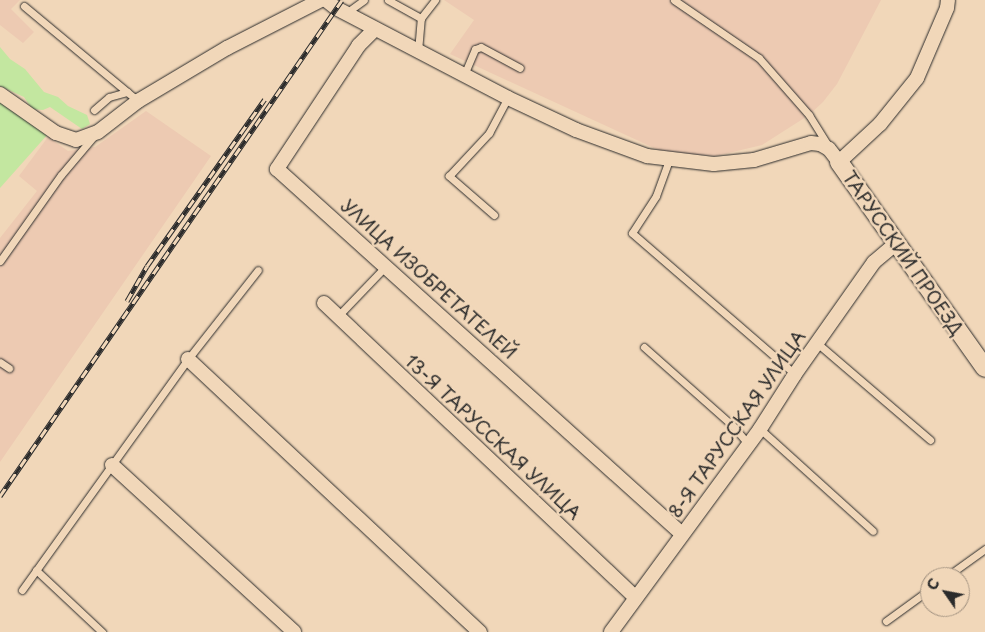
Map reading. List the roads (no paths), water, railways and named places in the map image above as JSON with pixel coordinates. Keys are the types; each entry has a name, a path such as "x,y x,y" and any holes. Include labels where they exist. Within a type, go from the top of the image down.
{"street":[{"path":"0,94 56,133 76,140 98,132 138,101 227,48 321,0"},
{"path":"326,0 345,13 375,29 508,98 576,130 647,156 714,164 754,160 811,143 820,144 834,155 880,124 917,78 948,8 948,0"},
{"name":"УЛИЦА ИЗОБРЕТАТЕЛЕЙ","path":"375,29 359,45 276,169 682,534"},
{"name":"ТАРУССКИЙ ПРОЕЗД","path":"834,155 985,368"},
{"name":"8-Я ТАРУССКАЯ УЛИЦА","path":"611,632 760,429 795,374 874,262 897,243"},
{"name":"13-Я ТАРУССКАЯ УЛИЦА","path":"324,303 636,598"},
{"path":"188,359 480,632"},
{"path":"112,465 294,632"}],"lane":[{"path":"345,13 364,0"},
{"path":"388,0 421,18"},
{"path":"418,51 421,18 435,0"},
{"path":"674,0 759,58 809,115 834,155"},
{"path":"24,6 138,101"},
{"path":"464,75 475,50 481,47 520,68"},
{"path":"94,110 109,97 127,92"},
{"path":"494,215 449,176 489,133 508,98"},
{"path":"0,261 61,175 98,132"},
{"path":"669,160 656,196 632,234 795,374"},
{"path":"338,316 386,266"},
{"path":"22,590 188,359 258,270"},
{"path":"817,343 930,440"},
{"path":"644,347 733,426 748,444"},
{"path":"0,362 9,368"},
{"path":"760,429 873,531"},
{"path":"960,567 985,549"},
{"path":"36,570 102,632"},
{"path":"886,621 920,596"}],"railway":[{"path":"0,496 342,0"},
{"path":"127,301 147,266 265,99"}]}
